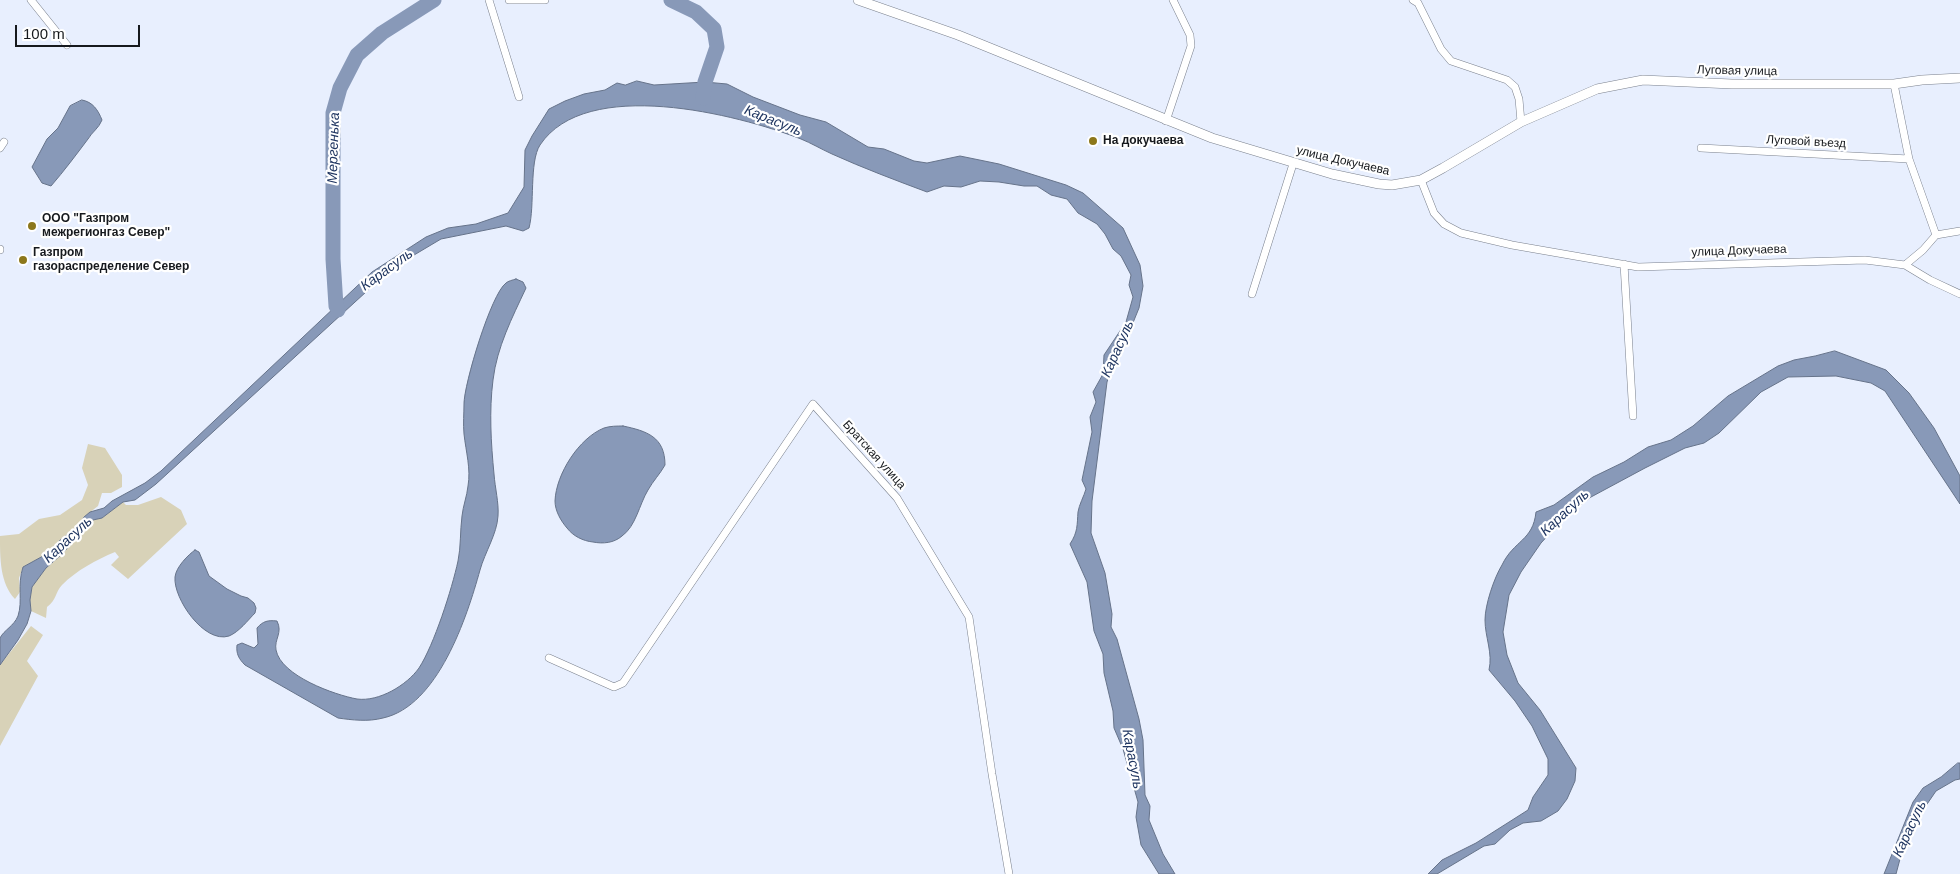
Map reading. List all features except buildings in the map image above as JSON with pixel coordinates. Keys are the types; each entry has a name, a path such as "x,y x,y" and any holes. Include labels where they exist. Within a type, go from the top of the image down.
{"main road":[{"name":"улица Докучаева","path":"858,0 881,3 1166,121 1293,164 1379,184 1406,184 1421,180"},
{"name":"Луговая улица","path":"1421,180 1522,122 1597,88 1643,80 1732,84 1894,84 1960,78"}],"street":[{"path":"31,0 67,44"},
{"path":"489,0 519,96"},
{"path":"509,0 545,0"},
{"path":"1166,121 1191,46 1190,35 1173,0"},
{"path":"1412,0 1418,3 1445,56 1451,62 1507,80 1515,87 1522,122"},
{"path":"1894,84 1909,159 1936,235"},
{"name":"Луговой въезд","path":"1701,148 1909,159"},
{"path":"1252,294 1293,164"},
{"name":"улица Докучаева","path":"1421,180 1437,218 1452,229 1525,247 1638,267 1865,260 1905,264 1930,280 1960,294"},
{"path":"1905,264 1923,250 1936,235 1960,231"},
{"path":"1624,264 1632,416"},
{"name":"Братская улица","path":"549,658 614,687 623,683 812,404 897,498 969,617 1009,874"}],"shaded area":[{"path":"88,444 105,448 122,475 122,487 111,493 102,493 98,506 84,517 80,525 59,541 54,550 23,567 19,578 20,592 15,599 6,586 4,578 0,536 19,534 39,519 60,515 82,500 88,485 82,468"},
{"path":"161,497 181,510 187,524 128,579 111,565 119,557 115,552 87,566 62,585 53,602 47,607 46,618 31,611 32,587 46,568 62,554 93,520 102,518 123,502 126,505 138,505"},
{"path":"31,626 43,635 27,661 38,676 0,746 0,665"}],"water":[{"name":"Карасуль","path":"637,81 654,85 705,82 727,84 753,97 800,115 826,122 868,147 884,149 914,161 927,163 960,156 999,164 1066,185 1083,193 1123,228 1140,265 1143,286 1139,308 1114,362 1107,382 1092,501 1091,533 1105,573 1112,614 1111,627 1117,639 1139,719 1143,740 1145,795 1150,806 1149,820 1163,854 1175,874 1159,874 1141,845 1136,817 1138,802 1123,749 1114,728 1113,711 1104,673 1103,654 1094,631 1087,582 1070,544 1076,532 1079,509 1086,489 1082,480 1092,432 1090,417 1096,402 1093,392 1103,374 1104,355 1126,322 1133,297 1129,285 1131,275 1121,256 1113,249 1097,224 1078,213 1067,199 1051,195 1037,186 980,181 961,187 944,186 927,192 773,129 702,112 664,107 626,106 591,111 562,124 540,145 534,162 529,228 523,231 506,226 441,239 404,261 378,281 156,484 135,500 123,502 102,518 93,520 62,554 46,568 32,587 31,611 27,624 0,665 0,638 18,616 20,580 23,567 54,550 59,541 80,525 84,517 90,512 104,508 112,501 145,483 161,471 372,272 426,237 448,228 476,224 508,213 524,187 525,150 549,109 584,94 605,90 617,83 625,85"},
{"path":"82,100 95,107 102,120 101,123 51,186 42,183 32,167 47,139 58,128 70,106"},
{"path":"516,279 523,282 526,288 510,322 498,356 492,392 491,439 498,506 497,523 458,634 434,678 420,696 402,710 383,718 372,720 338,718 245,665 238,656 237,645 242,643 254,648 258,644 257,628 266,622 277,621 279,633 276,650 280,659 288,668 298,676 323,689 357,699 374,698 392,691 419,668 431,646 442,616 459,556 462,516 469,480 464,434 464,404 468,378 479,340 493,304 506,283"},
{"name":"Карасуль","path":"1835,351 1886,370 1909,393 1934,428 1960,476 1960,504 1885,391 1871,383 1836,376 1788,377 1761,392 1719,433 1704,443 1685,448 1591,497 1564,518 1541,543 1521,572 1509,595 1503,632 1507,655 1518,683 1540,710 1576,768 1575,781 1567,799 1558,811 1541,821 1523,823 1510,830 1495,844 1484,846 1437,874 1428,874 1442,860 1476,843 1528,810 1533,797 1548,775 1548,759 1532,726 1515,701 1489,670 1490,657 1485,626 1488,599 1499,570 1512,550 1531,529 1536,512 1554,505 1593,477 1624,462 1648,447 1671,440 1693,426 1728,396 1778,366 1794,360"},
{"path":"623,426 640,430 653,437 662,448 665,465 648,490 627,532 616,540 604,543 586,541 569,531 557,512 555,505 556,491 570,458 586,440 604,428"},
{"path":"195,550 199,552 209,576 227,589 248,598 254,603 256,608 255,613 236,632 229,636 219,637 200,626 179,596 176,586 176,573 183,562"},
{"name":"Карасуль","path":"1960,763 1960,779 1936,791 1904,844 1896,874 1884,874 1913,802 1923,788 1941,777"}],"waterway":[{"name":"Мергенька","path":"338,310 336,306 333,259 333,113 340,88 357,55 382,33 434,0"},
{"name":"Мергенька","path":"671,0 696,12 714,29 717,47 705,82 703,98"}],"place":[{"name":"На докучаева","path":"1093,141"},
{"name":"ООО \"Газпром межрегионгаз Север\"","path":"32,226"},
{"name":"Газпром газораспределение Север","path":"23,260"}]}
